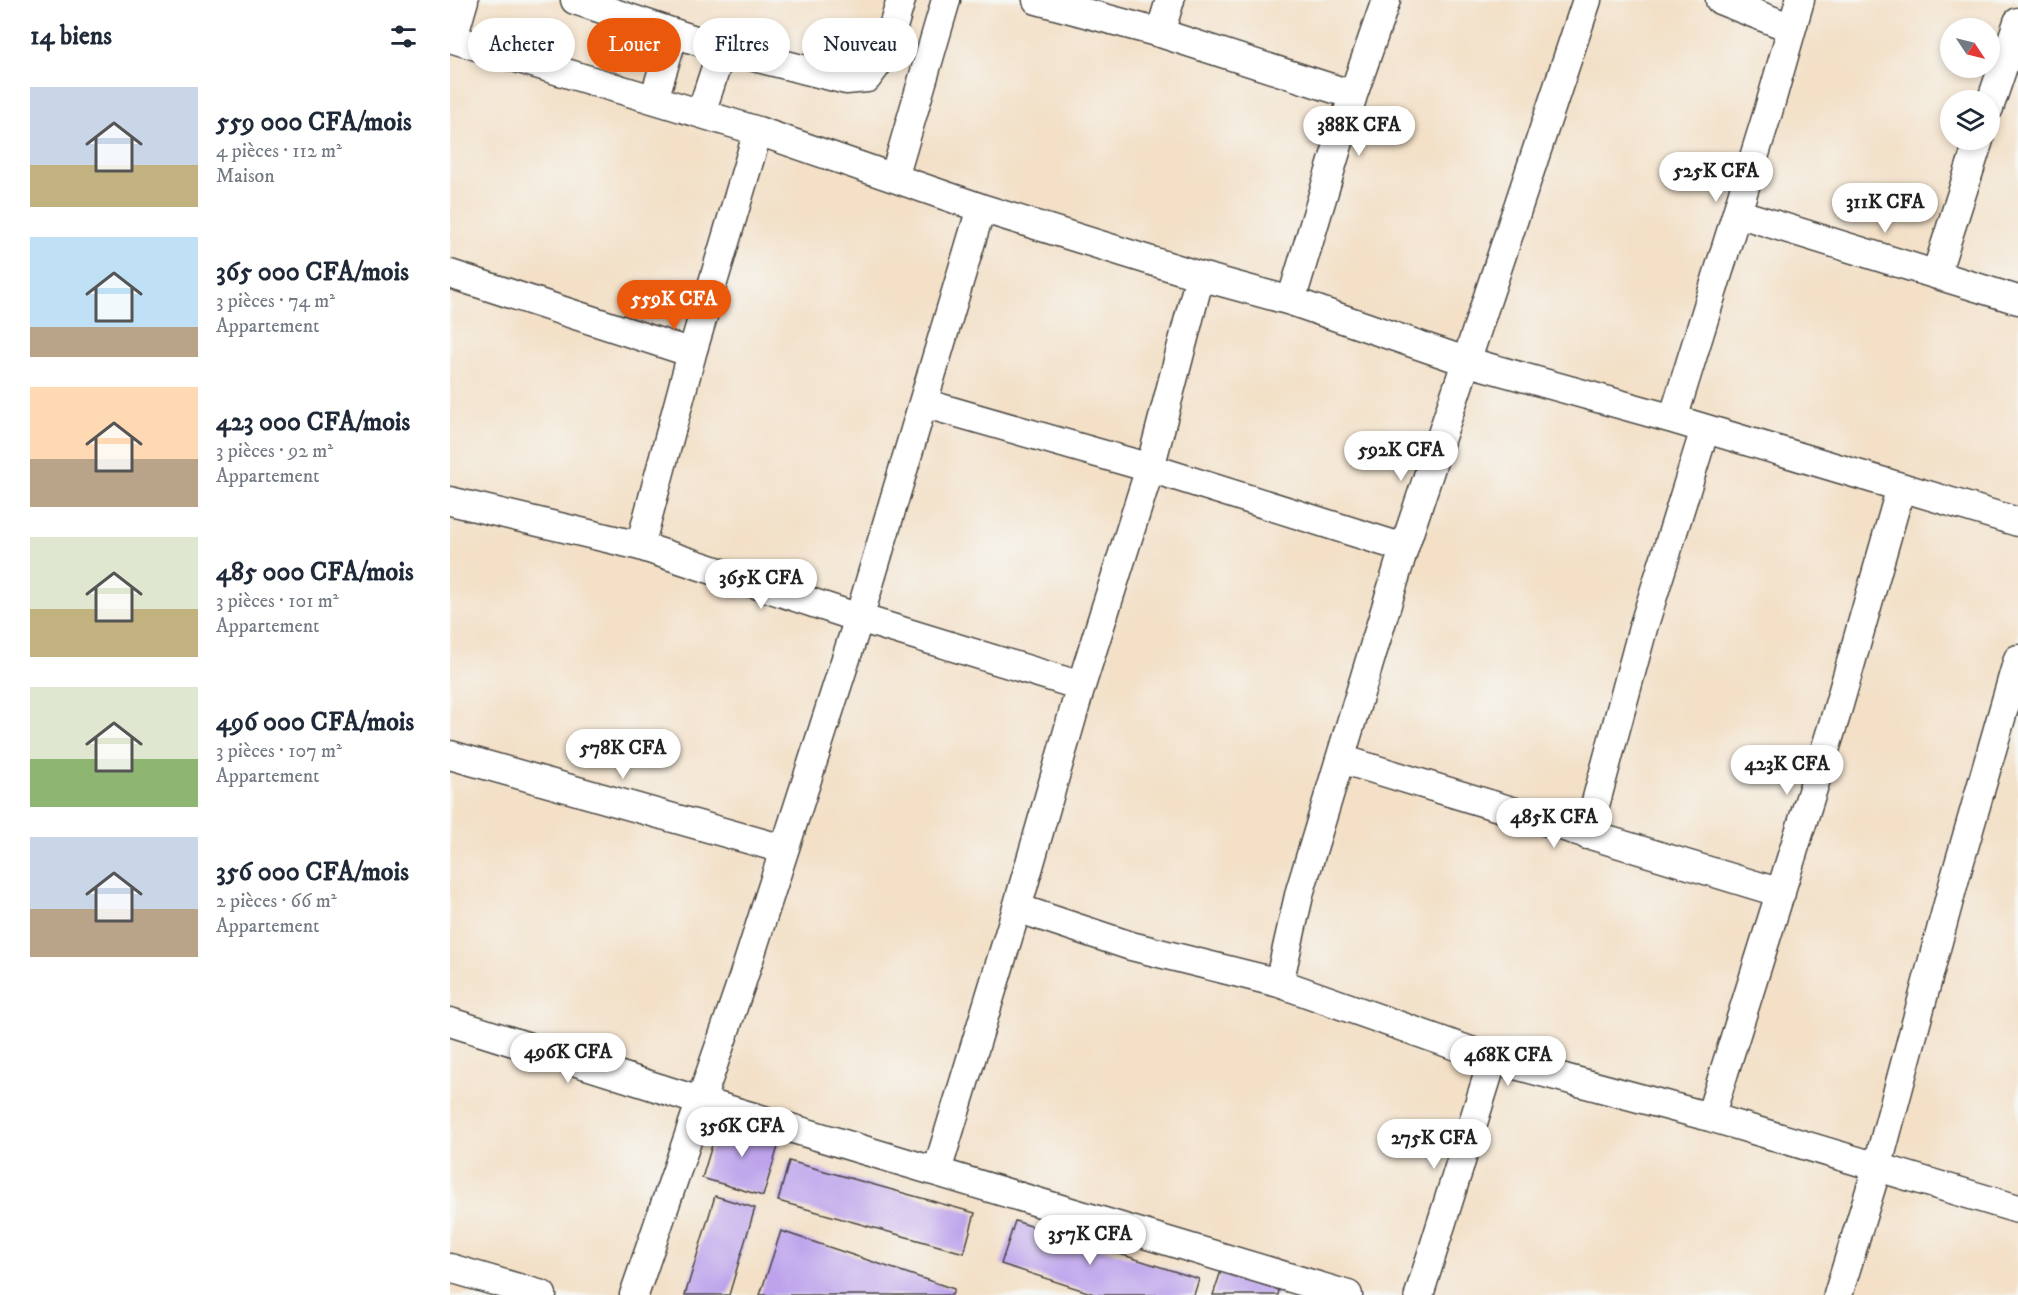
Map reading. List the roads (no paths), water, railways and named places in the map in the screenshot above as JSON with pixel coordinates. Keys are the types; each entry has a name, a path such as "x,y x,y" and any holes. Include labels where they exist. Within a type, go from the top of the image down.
{"street":[{"path":"465,0 451,38 758,131 981,208 1200,276 1291,301 1465,362 1673,419 2018,522"},
{"path":"576,0 629,18"},
{"path":"790,66 846,80 867,78 885,54 901,0"},
{"path":"894,178 946,0"},
{"path":"1037,0 1160,33 1353,96"},
{"path":"1160,33 1170,0"},
{"path":"1291,301 1353,96 1386,0"},
{"path":"1279,983 1300,891 1404,548 1587,0"},
{"path":"1720,0 1791,28"},
{"path":"1673,419 1768,112 1800,0"},
{"path":"2000,102 2018,22"},
{"path":"654,99 662,72"},
{"path":"701,113 714,72"},
{"path":"640,546 692,353 758,131"},
{"path":"1936,274 1976,150"},
{"path":"634,1295 743,978 859,618 981,208"},
{"path":"1737,213 2018,300"},
{"path":"450,274 692,353"},
{"path":"937,1171 1017,908 1081,686 1150,468 1200,276"},
{"path":"923,403 1150,468 1404,548"},
{"path":"1587,835 1643,628 1705,429"},
{"path":"1710,1117 1836,715 1901,487"},
{"path":"450,501 640,546 859,618 1081,686"},
{"path":"1838,1295 1877,1168 1952,889 2018,659"},
{"path":"450,755 783,849"},
{"path":"1341,759 1781,894"},
{"path":"1017,908 1131,946 1279,983 1493,1059 1710,1117 2018,1209"},
{"path":"450,1022 700,1101 937,1171 1304,1289 1348,1295"},
{"path":"1419,1295 1493,1059"},
{"path":"450,1268 542,1295"}]}
